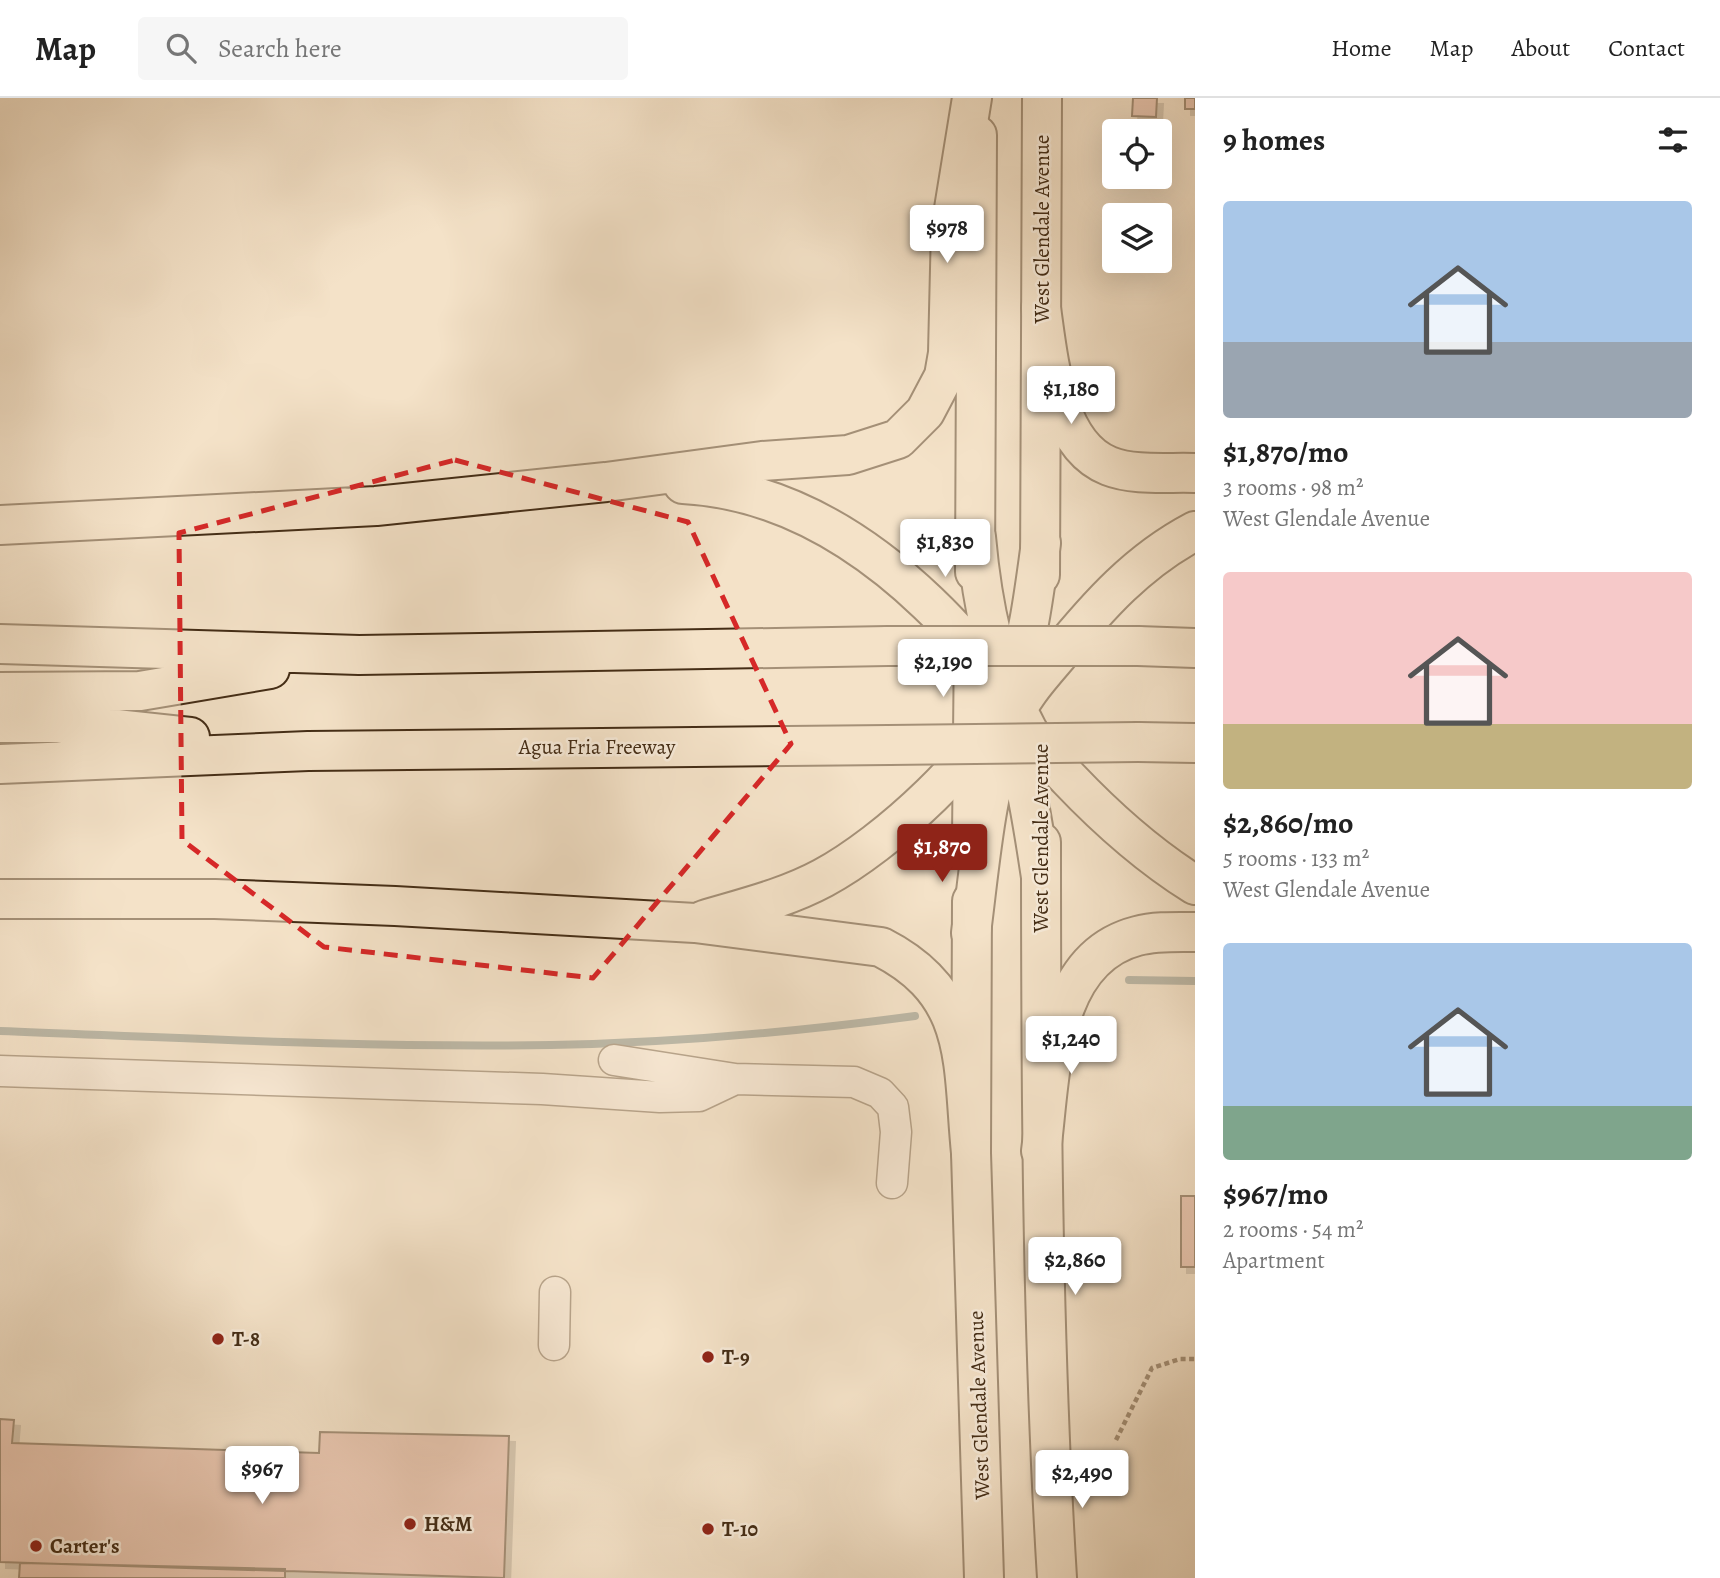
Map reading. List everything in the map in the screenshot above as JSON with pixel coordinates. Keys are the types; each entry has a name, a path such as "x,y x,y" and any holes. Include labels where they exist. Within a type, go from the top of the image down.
{"main road":[{"path":"0,525 376,506 606,482 703,468 848,455 898,439 914,425 936,396 944,376 948,353 951,227 975,98"},
{"name":"West Glendale Avenue","path":"975,98 976,537 972,748 971,1153 984,1578"},
{"name":"West Glendale Avenue","path":"971,933 991,799 1016,701 1041,543 1042,98"},
{"path":"1041,308 1051,377 1060,405 1080,443 1109,466 1128,471 1195,473"},
{"path":"606,482 702,485 742,493 795,510 857,542 887,566 952,626 1016,701 1041,877"},
{"path":"695,923 792,892 850,862 930,795 1117,586 1143,563 1195,531"},
{"path":"976,537 986,617 1016,701 1041,750 1133,842 1195,885"},
{"path":"0,644 359,655 888,646 1195,648"},
{"path":"0,692 140,691 359,655"},
{"path":"0,723 59,723 308,751"},
{"name":"Agua Fria Freeway","path":"0,764 308,751 1195,743"},
{"name":"West Glendale Avenue","path":"1041,750 1041,1151 1049,1445 1057,1578"},
{"path":"0,899 302,902 695,923 756,933 856,942 881,947 904,958 941,993 955,1021 971,1153"},
{"path":"1041,1151 1059,1026 1076,979 1113,946 1135,936 1195,932"}],"lane":[{"path":"614,1060 735,1079 827,1079 854,1082 880,1093 893,1107 896,1132 892,1182"},
{"path":"0,1071 542,1089 660,1097 699,1096 735,1079"},
{"path":"554,1345 555,1292"}],"path":[{"path":"1116,1440 1152,1368 1180,1359 1195,1359"}],"highlighted area":[{"path":"455,460 688,522 791,744 593,978 324,947 182,840 179,533"}],"building":[{"path":"1133,98 1157,98 1156,117 1132,116"},
{"path":"1185,98 1195,98 1195,109 1185,109"},
{"path":"1181,1196 1195,1196 1195,1267 1181,1267"},
{"path":"0,1419 14,1420 12,1443 319,1453 320,1432 509,1436 504,1578 0,1562"},
{"path":"20,1563 285,1569 285,1578 19,1578"}],"waterway":[{"path":"1129,980 1195,981"},
{"path":"0,1031 344,1044 551,1045 733,1036 915,1016"}],"place":[{"name":"T-8","path":"218,1339"},
{"name":"T-9","path":"708,1357"},
{"name":"H&M","path":"410,1524"},
{"name":"T-10","path":"708,1529"},
{"name":"Carter's","path":"36,1546"}]}
